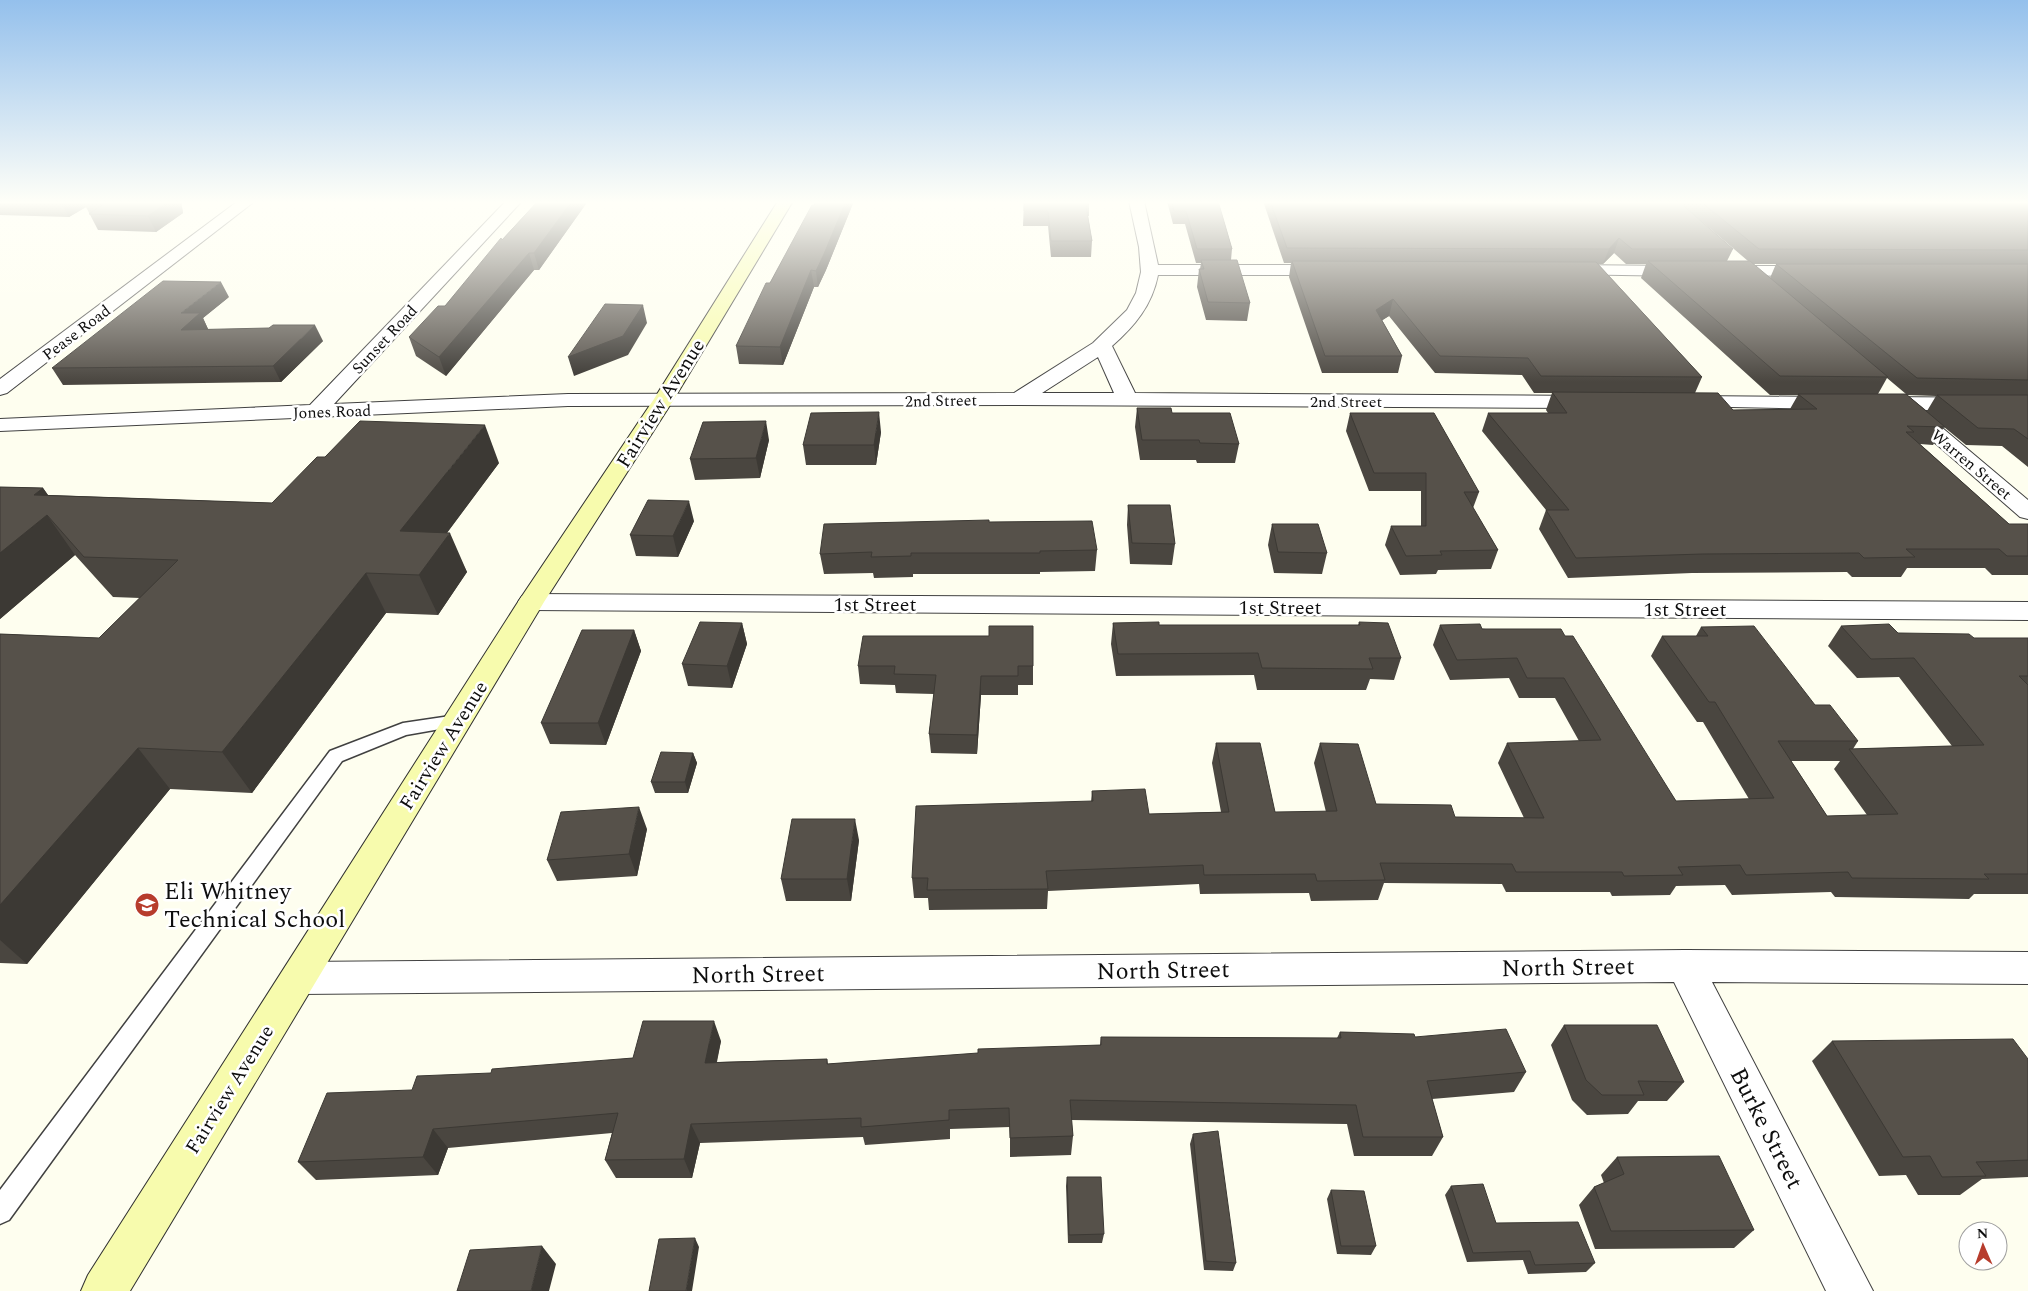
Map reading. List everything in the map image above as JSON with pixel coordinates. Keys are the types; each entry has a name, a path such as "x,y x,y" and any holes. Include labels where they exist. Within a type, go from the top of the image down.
{"street":[{"name":"Pease Road","path":"0,389 169,261"},
{"name":"Sunset Road","path":"316,411 458,261"},
{"name":"Fairview Avenue","path":"104,1291 531,602 664,399 749,261"},
{"path":"1019,399 1103,346 1136,312 1149,290 1151,270 1149,261"},
{"path":"1735,261 1768,290"},
{"path":"1151,270 1339,270"},
{"path":"1547,270 1824,271"},
{"path":"1103,346 1127,400"},
{"name":"Warren Street","path":"1878,384 2028,512"},
{"name":"Jones Road","path":"0,425 568,400 664,399"},
{"name":"2nd Street","path":"664,399 1603,402"},
{"path":"1672,402 2028,404"},
{"name":"1st Street","path":"531,602 2028,611"},
{"name":"North Street","path":"299,978 1685,966 2028,968"},
{"name":"Burke Street","path":"1685,966 1850,1291"}],"lane":[{"path":"0,1211 336,756 403,729 458,721"}],"building":[{"path":"482,261 522,261 439,357 409,337 438,306 445,306"},
{"path":"782,261 821,261 816,271 811,270 780,347 736,346 766,283 770,283"},
{"path":"1201,261 1237,261 1250,303 1208,302 1199,269 1204,269"},
{"path":"1292,261 1596,262 1702,377 1541,376 1528,358 1440,356 1393,299 1376,310 1402,356 1325,356"},
{"path":"1648,261 1750,261 1888,377 1780,376"},
{"path":"1776,264 2028,264 2028,380 1917,378"},
{"path":"163,281 221,282 181,313 200,313 181,330 269,328 273,325 315,325 273,366 52,368"},
{"path":"605,304 643,305 623,336 568,357"},
{"path":"1552,392 1718,393 1733,410 1817,409 1798,394 1906,394 1945,427 1907,426 1914,432 1906,432 2009,524 2028,524 2028,556 2007,556 1999,549 1906,549 1915,557 1864,558 1859,553 1702,554 1576,558 1546,510 1569,510 1488,413 1567,413"},
{"path":"1937,395 2028,395 2028,439 2014,429 1978,428"},
{"path":"1137,408 1171,408 1172,413 1230,413 1239,444 1200,443 1199,440 1142,440"},
{"path":"879,412 874,445 803,445 811,413"},
{"path":"1350,413 1434,413 1479,492 1464,492 1498,550 1440,551 1442,555 1406,556 1391,526 1426,526 1426,473 1374,473"},
{"path":"360,421 485,425 400,531 450,533 419,575 366,573 222,752 138,748 0,905 0,634 99,638 178,560 84,557 47,515 0,553 0,487 43,488 34,495 272,503 317,457 325,457"},
{"path":"766,421 756,458 690,459 703,422"},
{"path":"648,500 689,501 673,536 630,535"},
{"path":"1128,505 1170,505 1175,544 1132,543"},
{"path":"989,520 989,522 1092,521 1097,550 1040,551 1040,553 911,553 911,556 871,557 872,552 820,554 824,524"},
{"path":"1272,524 1318,524 1327,553 1278,552"},
{"path":"700,622 742,623 727,666 682,664"},
{"path":"1159,622 1159,625 1360,625 1359,622 1388,623 1401,658 1369,658 1373,669 1262,668 1258,653 1118,654 1113,623"},
{"path":"1480,624 1482,629 1561,629 1565,636 1573,636 1676,801 1774,798 1715,702 1709,702 1662,636 1708,636 1701,627 1754,626 1815,705 1830,705 1858,741 1778,741 1827,816 1898,814 1849,749 1984,745 1914,658 1871,659 1841,626 1889,624 1898,633 1969,634 1974,638 2028,638 2028,676 2019,676 2028,685 2028,874 1984,874 1989,879 1852,878 1848,872 1746,875 1740,865 1678,867 1683,875 1624,876 1622,872 1516,872 1512,864 1380,863 1385,880 1317,881 1315,874 1204,875 1203,865 1046,871 1048,889 927,890 928,878 912,878 916,806 1093,801 1092,791 1145,789 1149,814 1229,812 1216,743 1260,743 1275,812 1337,811 1320,743 1358,744 1376,804 1451,805 1455,817 1544,818 1507,743 1601,740 1564,678 1527,678 1517,658 1457,660 1440,625"},
{"path":"989,626 1033,626 1033,666 1018,666 1018,676 981,676 977,735 929,734 936,675 894,674 895,666 858,666 863,636 989,636"},
{"path":"582,630 634,630 598,723 541,723"},
{"path":"661,752 693,753 685,782 651,782"},
{"path":"639,807 629,854 547,860 561,812"},
{"path":"792,819 855,819 847,879 781,879"},
{"path":"643,1021 714,1021 705,1063 827,1059 827,1064 978,1053 978,1049 1101,1045 1101,1037 1341,1038 1340,1032 1414,1034 1415,1037 1506,1029 1526,1072 1427,1081 1443,1137 1363,1137 1356,1105 1070,1100 1073,1136 1010,1138 1009,1108 949,1110 949,1120 861,1127 861,1118 691,1124 684,1159 605,1160 618,1113 433,1129 423,1157 298,1162 327,1093 412,1090 417,1076 491,1073 492,1069 633,1058"},
{"path":"1564,1025 1657,1025 1684,1082 1638,1081 1644,1095 1602,1095 1586,1080"},
{"path":"2013,1039 2028,1059 2028,1160 1976,1162 1986,1176 1942,1177 1930,1156 1903,1157 1832,1041"},
{"path":"1218,1131 1236,1263 1206,1261 1193,1134"},
{"path":"1719,1156 1754,1230 1611,1231 1594,1187 1624,1174 1617,1157"},
{"path":"1067,1177 1101,1177 1104,1234 1069,1235"},
{"path":"1483,1184 1496,1223 1578,1222 1595,1263 1535,1265 1530,1251 1473,1253 1451,1186"},
{"path":"1331,1190 1364,1191 1376,1246 1341,1246"},
{"path":"695,1238 686,1291 649,1291 659,1239"},
{"path":"542,1246 531,1291 457,1291 470,1250"}],"place":[{"name":"Eli Whitney Technical School","path":"147,905"}]}
